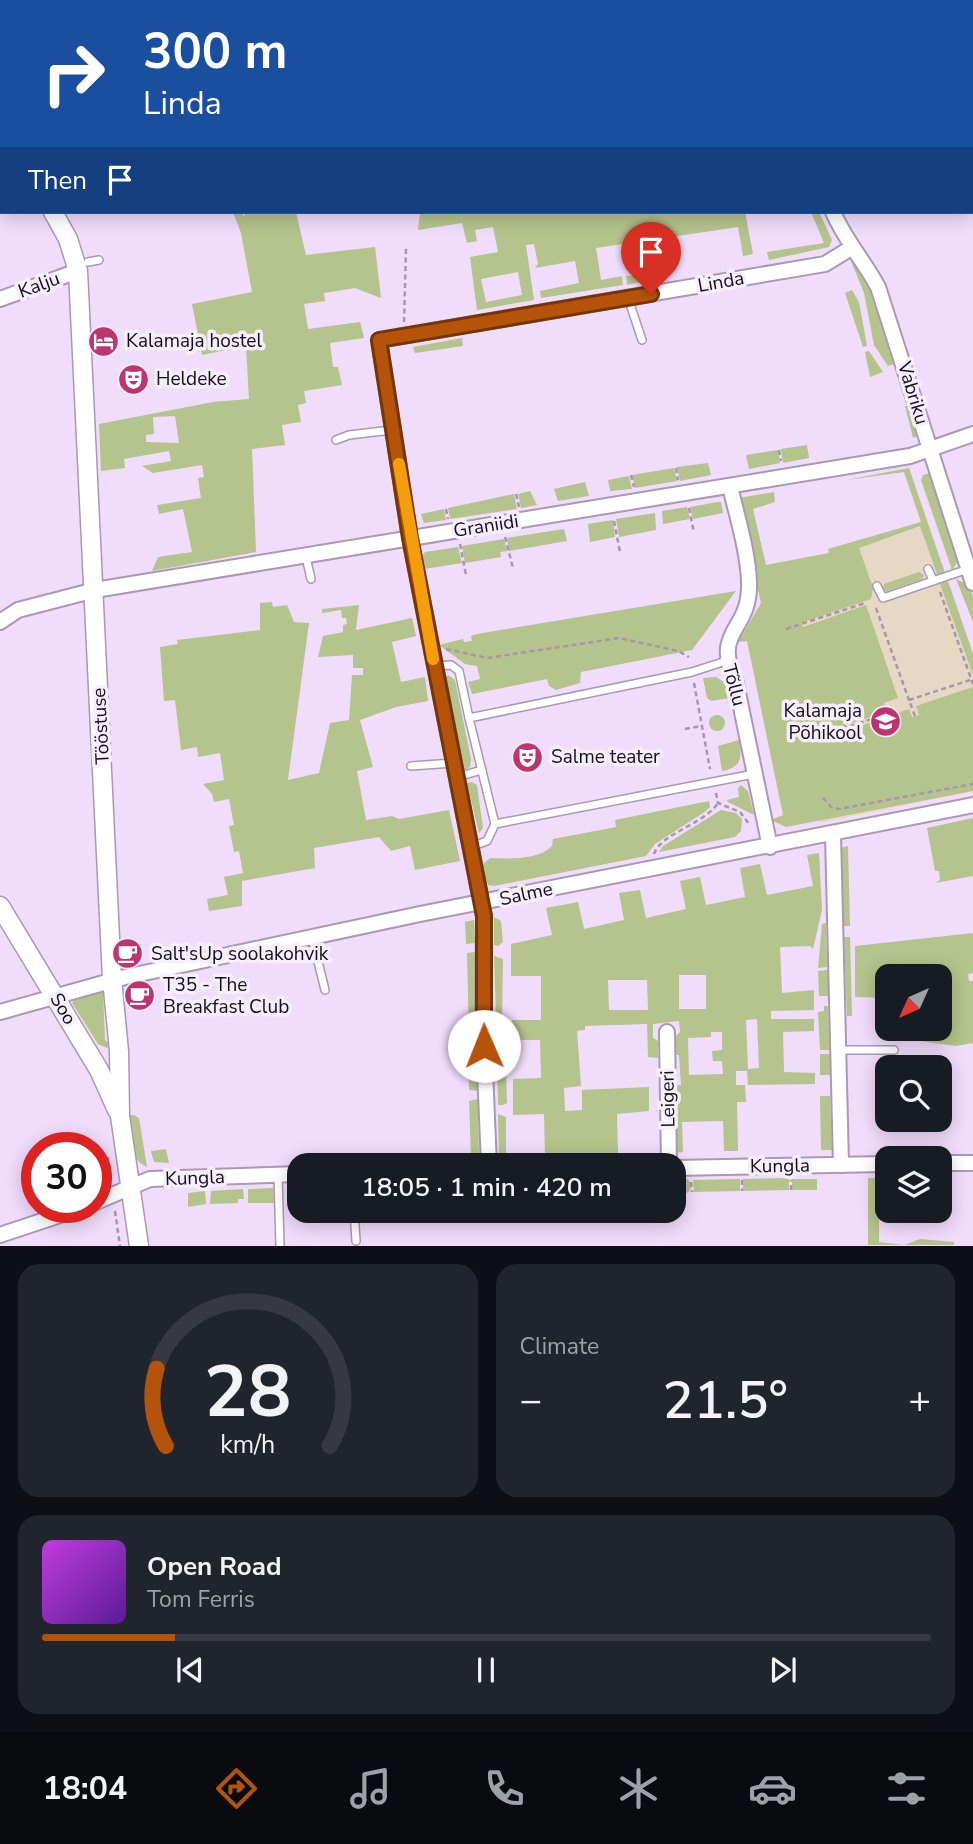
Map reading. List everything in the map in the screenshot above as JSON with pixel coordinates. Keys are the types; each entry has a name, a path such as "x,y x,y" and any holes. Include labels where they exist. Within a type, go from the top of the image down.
{"street":[{"name":"Tööstuse","path":"54,214 83,266 112,979 119,1051 120,1116 138,1245"},
{"name":"Vabriku","path":"834,214 851,248 867,266 878,287 971,576"},
{"name":"Linda","path":"393,430 379,340 825,264 851,248"},
{"name":"Kalju","path":"0,299 83,266"},
{"path":"393,430 410,538 484,916 478,1046 488,1153"},
{"name":"Graniidi","path":"0,622 18,610 95,590 306,557 929,451 973,434"},
{"name":"Tõllu","path":"730,486 749,581 747,609 728,640 726,660 736,683 770,847"},
{"name":"Salme","path":"0,1012 112,979 973,805"},
{"path":"833,835 841,1164"},
{"name":"Soo","path":"0,906 83,1042 120,1116"},
{"name":"Leigeri","path":"669,1153 670,1030"},
{"path":"83,1042 96,1054 107,1057 119,1051"},
{"path":"952,1167 973,1163"},
{"name":"Kungla","path":"686,1168 875,1164"},
{"name":"Kungla","path":"112,1196 150,1179 278,1175 287,1177"},
{"path":"0,1235 36,1223"}],"lane":[{"path":"83,266 99,260"},
{"path":"628,298 642,340"},
{"path":"336,440 349,435 393,430"},
{"path":"306,557 311,579"},
{"path":"928,569 934,580"},
{"path":"877,586 883,598 934,580 971,576"},
{"path":"469,718 692,672 726,660"},
{"path":"435,666 451,665 459,671 495,824 487,841 470,847"},
{"path":"411,766 482,770"},
{"path":"495,824 754,774"},
{"path":"312,937 325,990"},
{"path":"838,1050 894,1050"},
{"path":"278,1175 280,1245"},
{"path":"355,1223 356,1241"}],"path":[{"path":"405,249 405,336"},
{"path":"666,269 667,279"},
{"path":"779,450 782,464"},
{"path":"676,468 678,483"},
{"path":"631,475 634,491"},
{"path":"516,494 519,510"},
{"path":"688,505 694,533"},
{"path":"446,509 449,522"},
{"path":"613,518 620,552"},
{"path":"505,537 513,568"},
{"path":"460,544 466,575"},
{"path":"909,700 972,682 934,580"},
{"path":"883,598 876,606 915,716"},
{"path":"786,629 865,603"},
{"path":"437,646 487,658 619,638 678,651 689,657"},
{"path":"694,680 711,773"},
{"path":"810,739 887,714"},
{"path":"685,729 701,726"},
{"path":"823,798 831,807 839,809 973,784"},
{"path":"715,789 718,803"},
{"path":"718,803 740,812 751,828 756,828"},
{"path":"655,857 659,845 705,816 718,803"},
{"path":"741,1177 742,1191"},
{"path":"791,1177 791,1190"},
{"path":"691,1178 692,1192"},
{"path":"114,1207 120,1245"}],"shaded area":[{"name":"Kalamaja Põhikool","path":"927,521 973,654 973,791 819,823 766,565 829,553 828,549"}],"green space":[{"path":"234,214 242,214 244,217 245,214 296,214 306,255 375,247 381,298 355,288 324,293 325,301 304,304 308,329 360,322 364,338 330,343 333,367 338,367 342,385 304,391 306,403 298,405 301,422 282,425 285,445 252,449 256,552 152,571 158,557 192,552 183,509 159,514 157,505 201,498 198,478 204,477 202,465 153,473 142,466 171,461 169,451 124,459 125,468 101,471 99,424 213,402 249,399 246,346 202,355 192,304 252,292 241,233","holes":["175,416 179,443 146,442 146,435 154,434 153,417"]},
{"path":"420,214 745,214 753,254 743,256 738,227 596,248 601,280 622,276 623,285 541,298 540,291 579,283 575,261 535,268 538,264 534,244 526,245 534,300 477,310 470,257 498,252 493,227 475,230 477,241 467,243 462,223 418,230","holes":["518,272 522,295 486,302 481,279"]},
{"path":"812,214 820,214 832,240 829,247 769,260 767,252 824,243"},
{"path":"851,261 869,279 868,284 894,364 888,366 874,345 864,293"},
{"path":"664,271 665,277 627,285 626,276"},
{"path":"852,290 859,302 867,346 863,347 845,293"},
{"path":"462,338 463,346 415,353 413,347"},
{"path":"869,351 883,372 870,377 865,352"},
{"path":"905,406 909,406 918,436 913,438"},
{"path":"807,445 809,458 783,463 781,449"},
{"path":"778,450 780,463 749,469 746,455"},
{"path":"708,463 711,475 680,481 677,467"},
{"path":"674,468 677,481 635,488 632,475"},
{"name":"Kalamaja Põhikool","path":"909,468 945,573 937,574 920,526 859,548 873,588 871,599 801,623 803,627 866,605 898,698 884,703 886,712 846,725 851,729 909,709 912,717 919,715 916,706 973,687 973,791 786,827 771,820 783,815 747,641 738,642 761,603 738,498 774,492 775,502 753,509 766,565 829,553 828,549 921,522 904,472 846,480"},
{"path":"930,473 960,558 952,570 921,480 923,475"},
{"path":"629,476 632,489 610,491 608,480"},
{"path":"585,482 589,496 558,501 554,489"},
{"path":"530,491 537,505 521,508 518,494"},
{"path":"514,494 517,509 450,519 448,508"},
{"path":"721,502 723,513 693,519 690,507"},
{"path":"687,507 690,519 663,524 662,511"},
{"path":"444,509 446,520 424,523 421,514"},
{"path":"655,513 656,530 619,537 616,519"},
{"path":"613,520 615,537 590,542 588,524"},
{"path":"564,529 567,541 509,551 507,538"},
{"path":"504,539 507,551 500,552 501,557 465,563 462,546"},
{"path":"458,547 462,563 424,569 422,557 425,552"},
{"path":"919,572 924,575 922,579 887,591 883,589 884,584"},
{"path":"956,579 969,585 973,597 973,622"},
{"path":"948,581 973,654 973,675 940,584"},
{"path":"736,591 692,650 581,672 580,683 556,690 549,686 547,679 472,694 468,682 480,679 477,666 465,664 439,645 463,639 464,642 472,641 471,636 477,634"},
{"path":"272,602 273,607 287,605 294,622 309,623 288,780 319,773 330,723 349,720 352,675 363,675 363,668 353,668 353,655 318,657 323,636 343,632 343,625 347,624 346,618 342,618 341,610 322,613 322,609 359,605 356,630 412,618 416,636 392,642 401,682 425,677 428,701 396,707 360,720 373,767 357,771 366,820 392,816 399,819 449,810 460,861 415,870 410,846 391,851 379,837 314,848 315,868 242,881 242,906 209,911 207,899 228,895 224,877 243,873 239,851 234,852 229,826 234,825 229,799 214,802 212,794 203,784 224,780 220,753 198,757 197,747 181,750 175,700 164,701 160,647 178,644 177,640 260,630 260,603"},
{"path":"448,675 455,680 471,759 470,767 465,770 445,677"},
{"path":"716,677 727,684 730,698 711,701 707,698 703,678"},
{"path":"717,715 725,723 717,731 709,723"},
{"path":"739,740 739,761 734,767 722,771 718,746"},
{"path":"467,783 477,785 483,828 479,833"},
{"path":"741,785 748,791 754,815 727,800 739,797 738,788"},
{"path":"709,801 710,807 706,811 655,844 646,856 494,886 488,885 481,866 490,858 523,858 539,854 552,846 553,839 616,827 615,820"},
{"path":"721,810 736,813 742,819 741,831 735,837 659,852 663,846"},
{"path":"973,818 973,876 935,883 940,880 939,871 935,871 927,828"},
{"path":"848,846 850,926 843,926 840,848"},
{"path":"819,853 822,910 813,949 810,946 780,947 782,993 814,990 814,1010 771,1011 771,1019 814,1019 814,1031 783,1032 784,1072 815,1073 815,1084 748,1085 747,1071 736,1071 736,1085 745,1085 746,1102 737,1102 738,1151 724,1151 723,1121 682,1122 683,1152 673,1153 673,1122 678,1121 677,1085 681,1085 679,1055 675,1055 674,1038 680,1032 679,1021 653,1024 653,1038 658,1041 658,1058 648,1057 647,1024 585,1026 585,1030 577,1031 581,1086 564,1088 565,1111 582,1110 582,1090 649,1087 649,1111 617,1114 618,1153 545,1153 544,1114 513,1115 513,1079 541,1078 540,1040 513,1040 512,1020 541,1020 541,976 511,976 511,944 552,935 546,908 578,902 584,929 624,920 619,893 640,890 646,918 686,909 680,881 700,877 706,905 745,897 740,868 760,864 767,895 813,886 807,855","holes":["679,975 706,975 706,1009 679,1009","608,980 647,980 648,1010 609,1010","757,1019 759,1068 748,1069 746,1020","711,1032 722,1032 722,1050 712,1051 713,1061 722,1061 723,1074 689,1075 688,1038 711,1037"]},
{"path":"494,917 501,921 503,942 498,946 494,945"},
{"path":"474,920 475,943 466,944 465,922"},
{"path":"826,923 827,967 818,968 822,924"},
{"path":"973,933 973,973 968,974 969,981 973,981 973,1043 956,1046 920,1041 952,1041 952,964 875,964 875,998 855,997 855,946"},
{"path":"844,937 850,937 852,1016 847,1016"},
{"path":"475,952 477,1036 469,1036 467,953"},
{"path":"494,956 503,959 502,1020 496,1020"},
{"path":"828,970 828,996 819,996 818,971"},
{"path":"103,992 105,1040 111,1045 107,1048 98,1044 72,1003 76,998"},
{"path":"824,1006 828,1006 830,1050 820,1050 818,1012 824,1011"},
{"path":"505,1036 507,1103 498,1105 497,1037"},
{"path":"477,1051 478,1091 469,1090 469,1052"},
{"path":"820,1054 831,1054 831,1075 820,1075"},
{"path":"820,1096 830,1096 832,1150 821,1150"},
{"path":"478,1099 479,1153 471,1153 469,1101"},
{"path":"498,1114 506,1117 506,1153 499,1153"},
{"path":"130,1115 139,1118 147,1167 137,1159 132,1147 129,1119"},
{"path":"166,1149 169,1163 154,1162 151,1151"},
{"path":"789,1178 789,1190 743,1191 743,1179"},
{"path":"868,1178 875,1178 875,1223 879,1223 879,1242 904,1245 868,1245"},
{"path":"686,1179 690,1183 689,1192 686,1193"},
{"path":"740,1179 740,1191 694,1192 693,1180"},
{"path":"792,1179 817,1179 817,1190 792,1190"},
{"path":"273,1188 274,1203 248,1203 248,1189"},
{"path":"243,1189 244,1199 238,1199 238,1203 210,1204 211,1191"},
{"path":"205,1191 206,1204 188,1207 188,1193"},
{"path":"920,1239 954,1242 954,1245 904,1245"}],"slow traffic":[{"path":"399,464 433,659"}],"place":[{"name":"Kalamaja hostel","path":"103,341"},
{"name":"Heldeke","path":"133,379"},
{"name":"Kalamaja Põhikool","path":"885,722"},
{"name":"Salme teater","path":"528,757"},
{"name":"Salt'sUp soolakohvik","path":"128,954"},
{"name":"T35 - The Breakfast Club","path":"140,996"}],"route":[{"path":"484,1046 484,916 410,538 379,340 651,294"}]}
